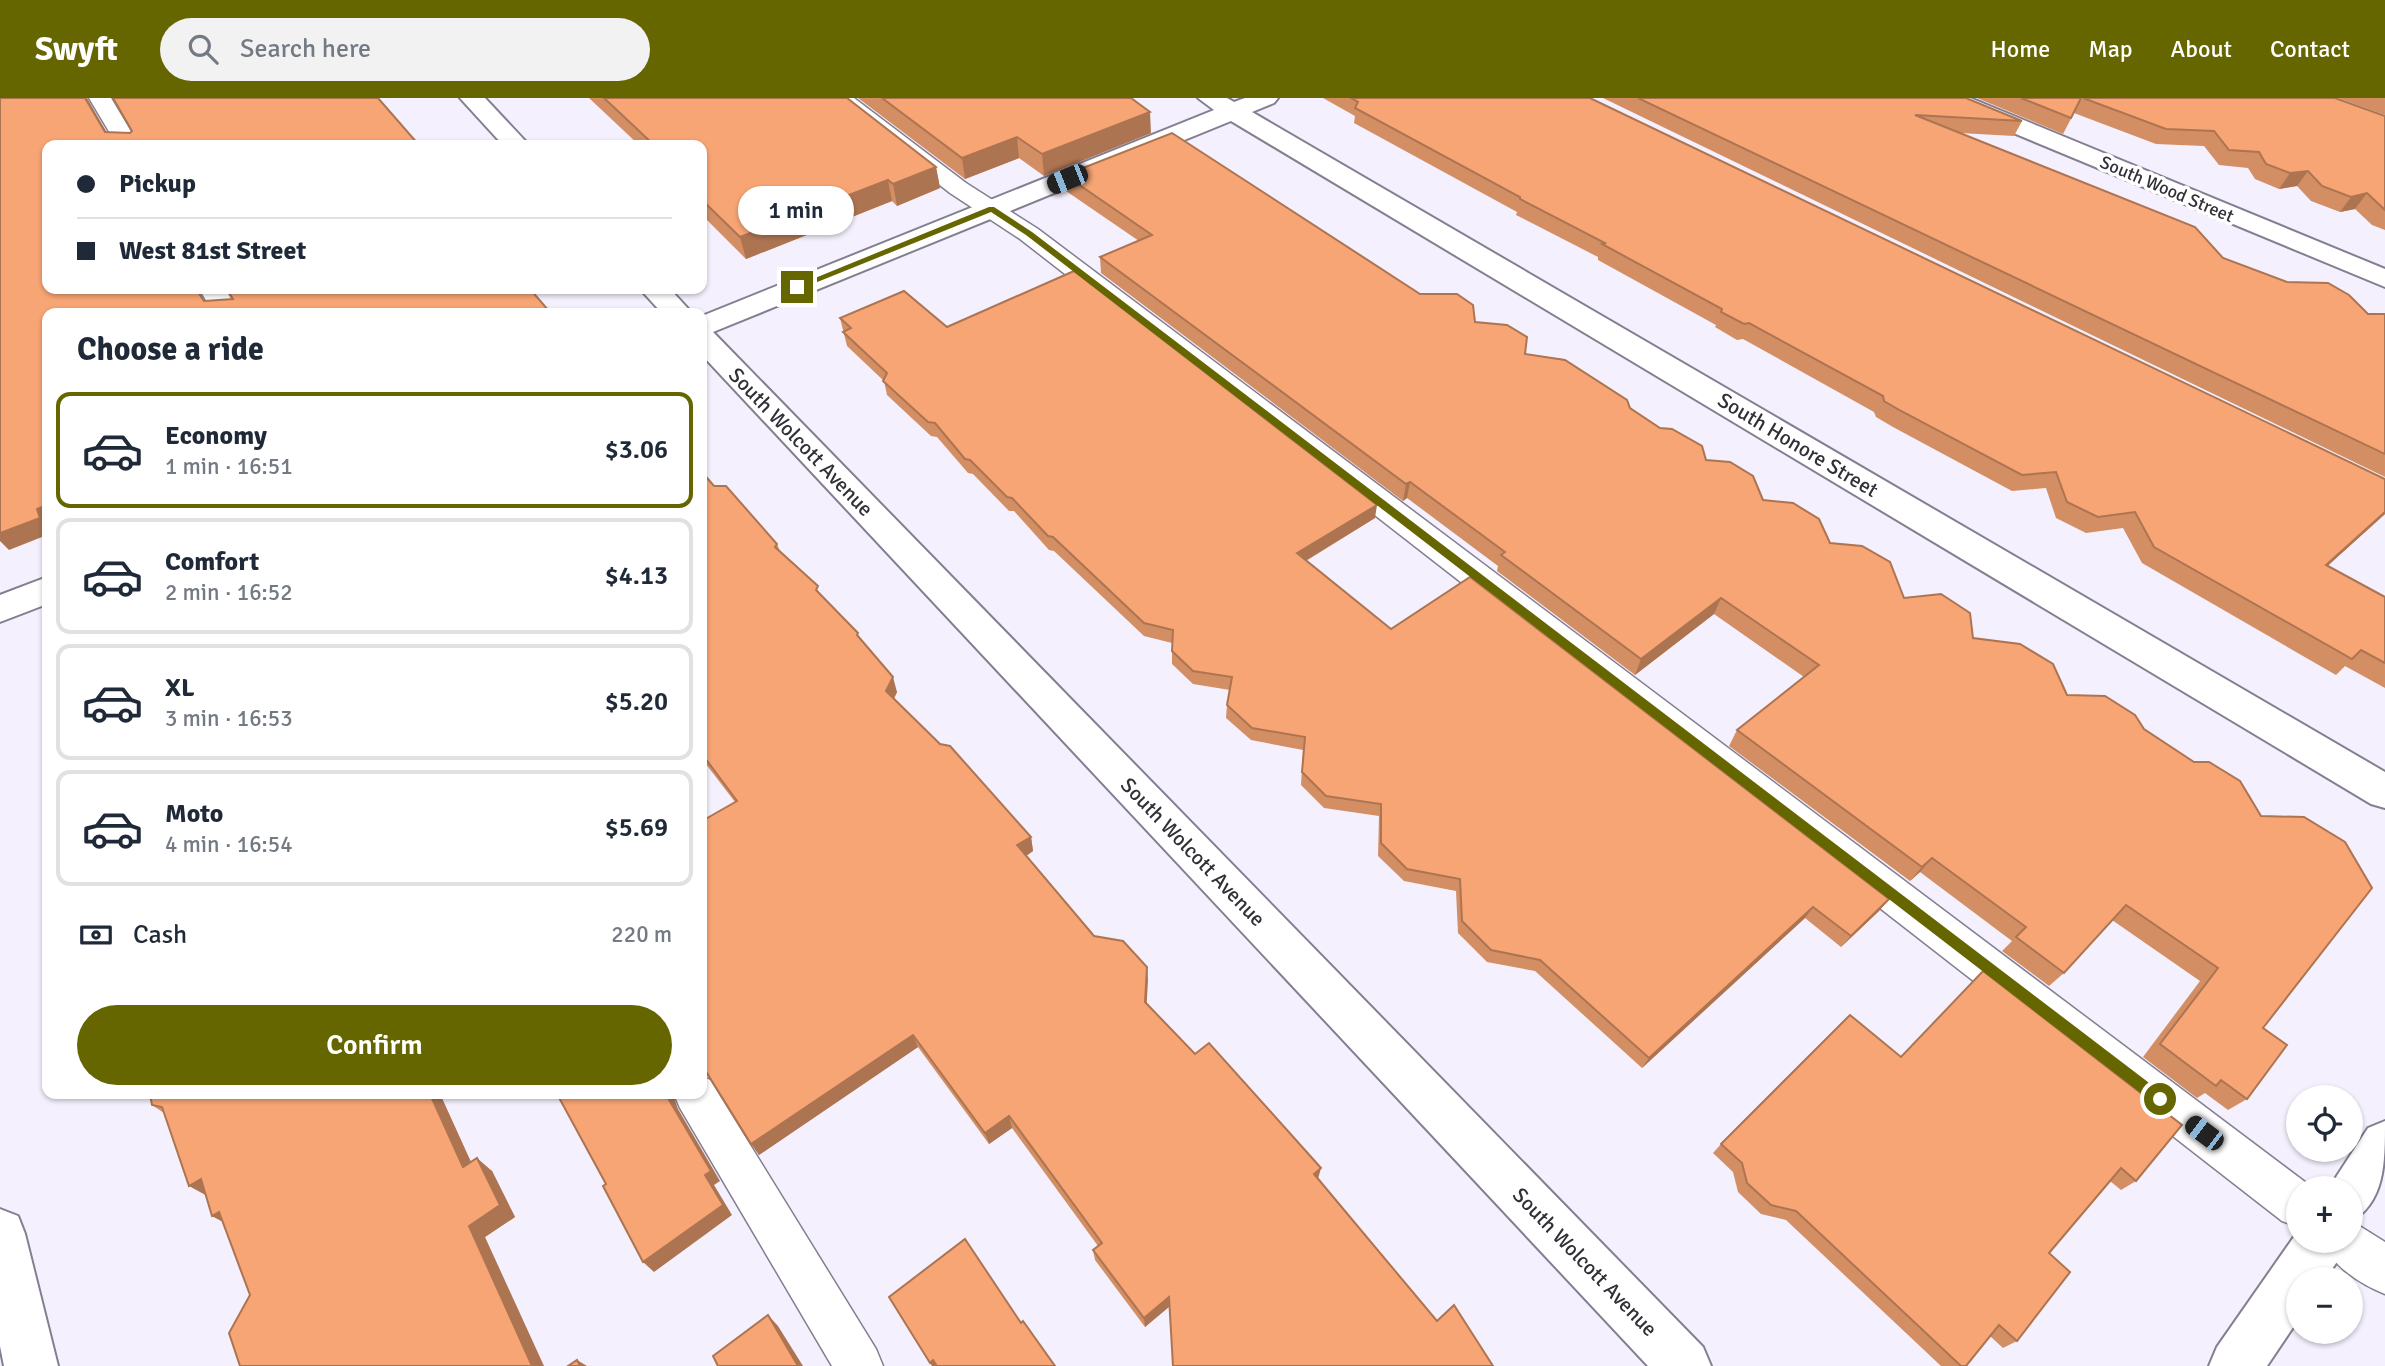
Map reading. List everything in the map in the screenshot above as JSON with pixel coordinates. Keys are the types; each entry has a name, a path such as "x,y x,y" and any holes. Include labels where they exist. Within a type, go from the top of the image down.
{"street":[{"path":"472,98 512,140"},
{"path":"707,324 992,209 1222,105 1266,98"},
{"name":"South Wood Street","path":"1948,98 2385,279"},
{"name":"South Honore Street","path":"1222,105 2385,792"},
{"path":"659,294 673,308"},
{"name":"South Wolcott Avenue","path":"707,343 1684,1366"},
{"path":"0,609 42,592"},
{"path":"2363,1178 2385,1145"},
{"path":"0,1234 31,1366"},
{"path":"2236,1366 2312,1253"}],"lane":[{"path":"100,98 125,140"},
{"path":"840,98 958,188 1029,234 2286,1196"},
{"path":"698,1099 859,1366"},
{"path":"2361,1253 2385,1271"}],"building":[{"path":"0,98 85,98 105,132 130,133 132,131 113,98 378,98 415,140 42,140 42,294 199,294 204,301 233,299 230,294 534,294 546,308 42,308 42,507 37,509 40,518 0,533"},
{"path":"604,98 847,98 936,167 893,184 888,180 740,237 707,205 707,140 649,140"},
{"path":"882,98 1131,98 1150,112 1042,154 1017,137 962,158"},
{"path":"1351,98 1590,98 2385,479 2385,512 2326,565 2385,597 2385,663 2361,650 2352,659 2154,547 2135,512 2098,517 2067,502 2056,472 2022,475 1901,411 1884,401 1883,396 1749,323 1744,324 1721,312 1722,309 1602,244 1605,243 1355,108 1358,102"},
{"path":"1638,98 1966,98 2022,121 1915,115 2195,227 2223,258 2287,282 2328,283 2349,295 2368,314 2385,314 2385,454"},
{"path":"2021,98 2081,98 2071,118"},
{"path":"2083,98 2335,98 2385,116 2385,210 2367,193 2351,197 2322,186 2308,171 2290,173 2266,164 2259,152 2229,150 2214,131 2166,129"},
{"path":"1172,133 1420,294 1457,294 1473,305 1475,322 1507,325 1527,337 1525,354 1565,360 1627,400 1630,408 1660,428 1672,429 1702,446 1706,460 1730,462 1753,476 1763,500 1793,503 1819,519 1830,543 1862,546 1890,562 1904,598 1941,594 1970,613 1973,638 2020,644 2053,664 2067,695 2105,696 2135,715 2144,729 2194,762 2209,762 2240,781 2261,816 2304,817 2345,842 2372,888 2263,1028 2287,1045 2247,1099 2221,1080 2216,1086 2160,1044 2218,968 2126,905 2064,973 2016,937 2026,927 1932,858 1922,867 1737,730 1819,665 1721,598 1641,659 1501,555 1505,552 1410,482 1406,484 1100,257 1152,235 1065,175"},
{"path":"1074,271 1377,505 1297,553 1391,629 1470,577 1889,899 1851,936 1813,907 1649,1058 1540,960 1491,950 1462,921 1460,879 1407,869 1381,843 1381,804 1326,796 1302,772 1305,737 1252,728 1227,705 1232,677 1193,671 1172,651 1173,630 1144,623 1053,537 1048,536 1012,498 1007,497 970,460 965,459 935,423 928,422 883,381 887,373 843,332 851,328 840,318 904,291 947,327"},
{"path":"707,478 714,486 726,486 777,544 775,547 818,586 816,590 858,633 893,677 886,691 940,744 950,746 1031,837 1017,845 1094,936 1123,941 1147,967 1145,1002 1195,1054 1209,1043 1321,1168 1314,1174 1437,1321 1454,1305 1493,1366 1173,1366 1169,1297 1144,1318 1093,1250 1102,1243 1009,1116 985,1133 913,1035 751,1144 707,1073 707,818 737,801 707,761"},
{"path":"1983,971 2182,1125 2136,1181 2121,1168 2049,1253 2070,1272 2017,1341 1999,1325 1966,1366 1961,1366 1796,1211 1771,1205 1747,1183 1742,1163 1721,1144 1850,1015 1901,1057"},
{"path":"151,1099 432,1099 463,1167 477,1158 500,1205 469,1226 532,1366 240,1366 229,1333 250,1295 219,1212 212,1216 201,1179 189,1186 162,1107 152,1105"},
{"path":"560,1099 669,1099 711,1171 705,1175 723,1205 643,1262 603,1186 606,1184"},
{"path":"965,1239 1021,1323 1023,1321 1055,1366 937,1366 933,1360 930,1363 889,1297"},
{"path":"768,1315 798,1366 718,1366 713,1356"},
{"path":"577,1360 580,1366 568,1366"}],"route":[{"path":"797,287 992,209 1029,234 2160,1099"}]}
